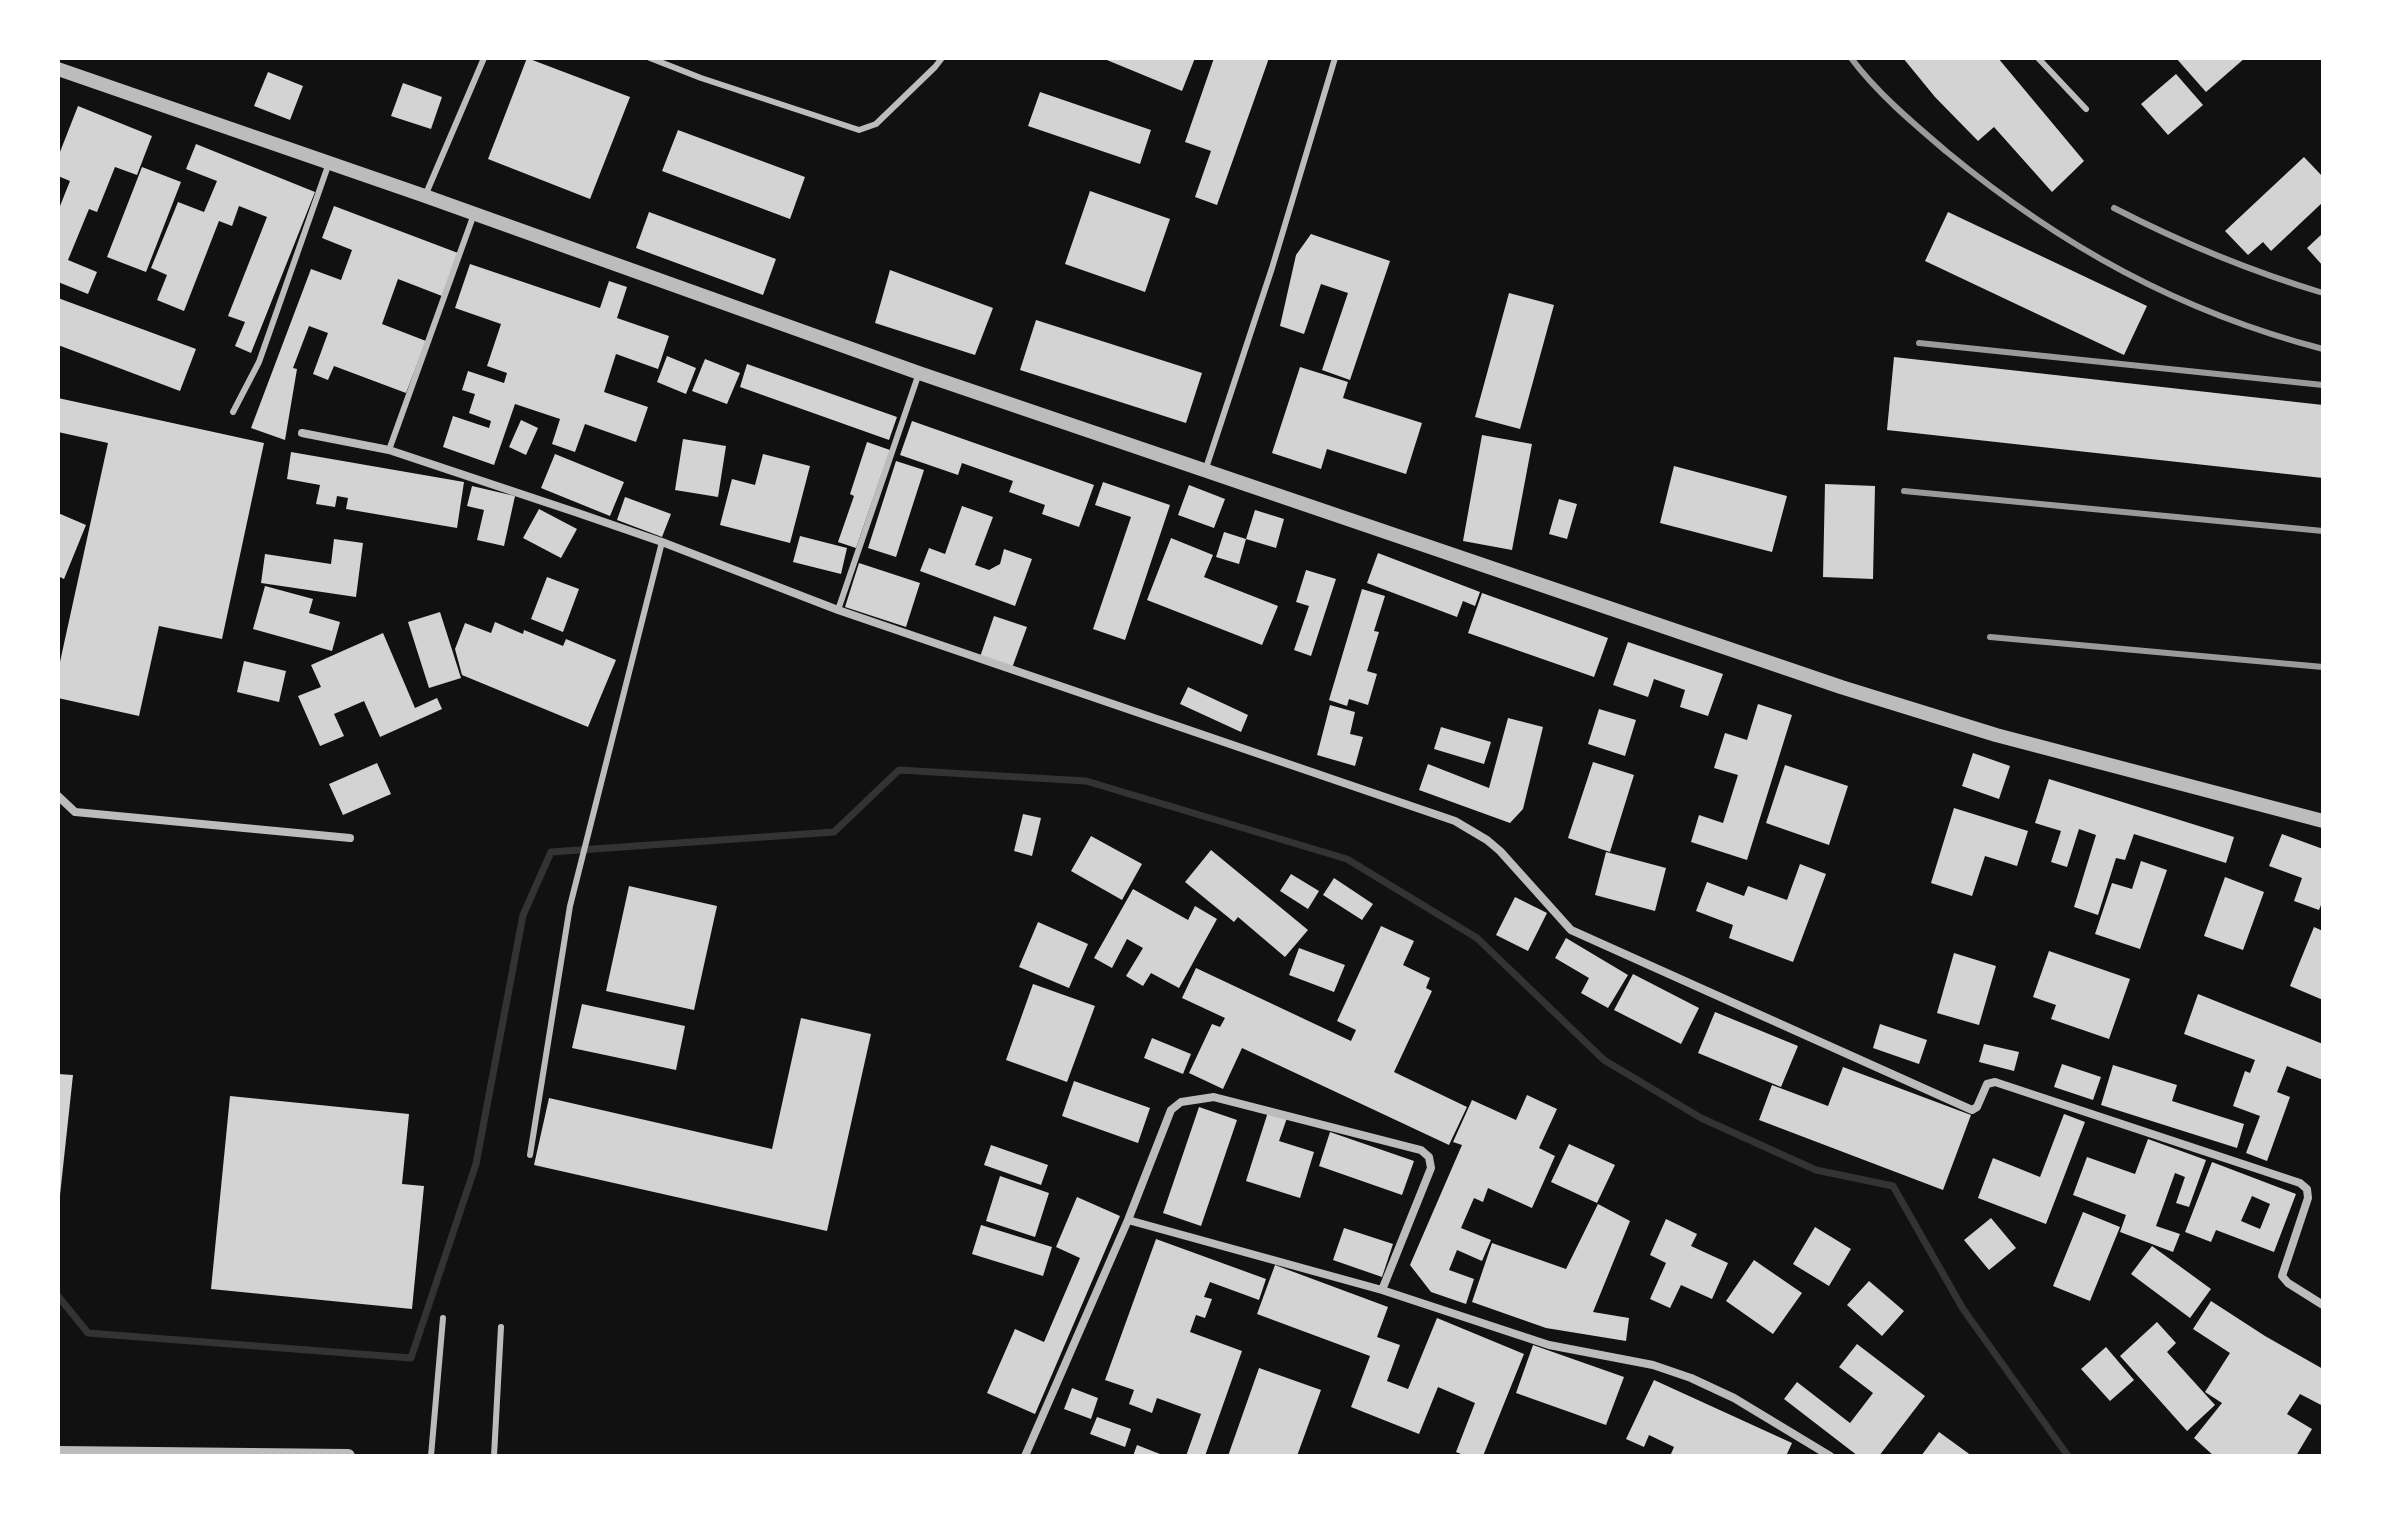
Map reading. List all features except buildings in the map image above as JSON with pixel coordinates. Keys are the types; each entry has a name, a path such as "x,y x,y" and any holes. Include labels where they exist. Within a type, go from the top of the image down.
{"street":[{"path":"58,69 425,196 919,373 1879,699 1996,735 2323,821"},
{"path":"302,433 389,450 662,542 838,610 1455,821 1500,851 1571,930 1972,1110 1977,1107 1987,1084 1995,1082 2300,1183 2307,1189 2308,1198 2282,1276 2323,1305"},
{"path":"58,796 75,812 350,838"},
{"path":"1025,1456 1128,1220 1171,1110 1181,1102 1214,1097 1421,1150 1429,1157 1431,1168 1382,1290"},
{"path":"1128,1220 1382,1290 1549,1345 1653,1365 1691,1378 1780,1425 1830,1456"},
{"path":"58,1453 348,1456"}],"lane":[{"path":"425,196 484,58"},
{"path":"650,58 859,130 876,124 942,58"},
{"path":"1205,471 1272,268 1335,58"},
{"path":"2038,58 2086,109"},
{"path":"233,412 259,362 329,163"},
{"path":"389,450 474,214"},
{"path":"838,610 919,373"},
{"path":"530,1155 570,906 662,542"},
{"path":"431,1456 443,1318"},
{"path":"494,1456 501,1327"}],"waterway":[{"path":"58,1296 88,1333 411,1358 476,1164 523,915 551,852 834,832 899,770 1086,781 1347,859 1477,938 1604,1060 1701,1118 1816,1170 1893,1186 1963,1309 2068,1456"}],"railway":[{"path":"1851,58 1884,96 1947,152 1990,186 2078,246 2124,272 2220,316 2323,349"},
{"path":"2114,208 2217,255 2323,293"},
{"path":"1919,343 2323,385"},
{"path":"1904,491 2323,531"},
{"path":"1990,637 2323,667"}]}
